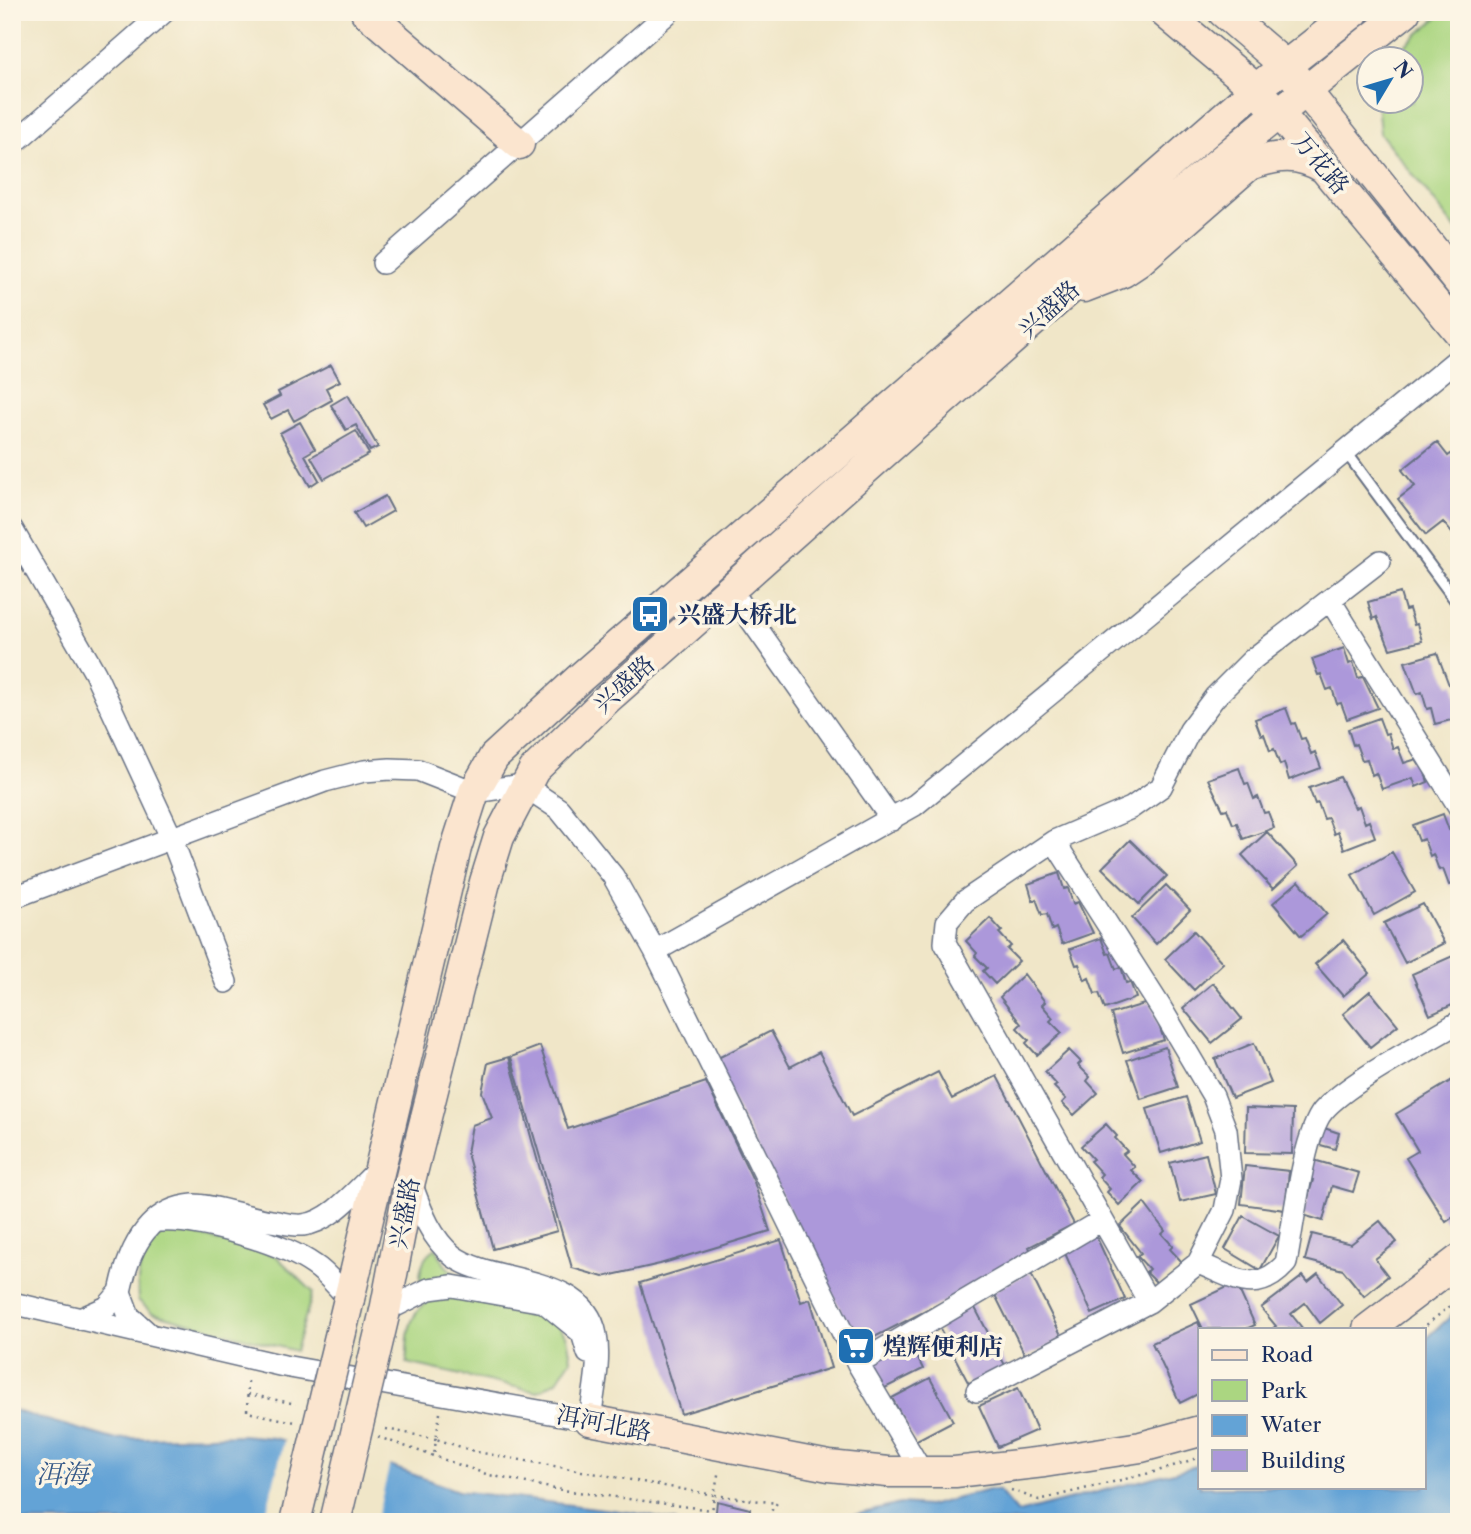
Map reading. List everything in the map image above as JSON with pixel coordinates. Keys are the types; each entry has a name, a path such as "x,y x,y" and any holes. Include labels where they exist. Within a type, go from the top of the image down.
{"street":[{"path":"12,145 164,12"},
{"path":"366,12 519,144"},
{"path":"383,263 669,12"},
{"name":"万花路","path":"1164,12 1256,89 1278,112 1459,332"},
{"name":"万花路","path":"1223,12 1286,66 1456,274"},
{"name":"兴盛路","path":"295,1522 456,848 474,792 494,758 531,721 1256,89 1354,12"},
{"name":"兴盛路","path":"335,1522 385,1311 410,1181 485,882 499,837 523,785 544,757 1067,293 1278,112 1405,12"},
{"path":"1067,293 1123,272 1138,262 1249,165 1265,159 1297,155 1328,170"},
{"path":"655,951 915,805 1459,359"},
{"path":"12,529 95,673 171,837 226,982"},
{"path":"1149,1302 945,943 947,922 965,901 1054,841 1130,808 1161,787 1190,730 1215,696 1253,659 1380,561"},
{"path":"730,590 892,820"},
{"path":"1330,600 1459,807"},
{"path":"12,898 326,781 364,771 418,770 474,792 523,785 559,809 613,876 655,951 858,1364 922,1472"},
{"path":"977,1391 1149,1302 1198,1263 1226,1210 1231,1179 1226,1130 1213,1096 1054,841"},
{"path":"1198,1263 1252,1284 1272,1279 1286,1263 1311,1139 1322,1112 1353,1087 1459,1022"},
{"path":"80,1319 107,1307 120,1292 126,1263 138,1239 154,1221 173,1210 194,1205 246,1217 303,1225 341,1204 379,1169"},
{"path":"410,1181 424,1220 441,1244 456,1258 539,1284 564,1294 583,1308 596,1334 590,1420"},
{"path":"154,1221 181,1219 287,1249 317,1266 349,1299"},
{"path":"858,1364 1102,1220"},
{"path":"1369,1328 1459,1260"},
{"path":"385,1311 429,1289 452,1286 544,1302 582,1333 594,1375"},
{"path":"120,1292 129,1316 151,1336"},
{"name":"洱河北路","path":"12,1303 284,1366 590,1420 829,1466 922,1472 1044,1462 1141,1447 1198,1433"}],"lane":[{"path":"1346,452 1459,605"}],"path":[{"path":"1422,1328 1459,1299"},
{"path":"248,1381 247,1412 300,1422"},
{"path":"248,1394 296,1404"},
{"path":"434,1456 440,1413"},
{"path":"386,1429 436,1439 477,1452 714,1495 777,1503 763,1522"},
{"path":"366,1435 392,1440 489,1475 555,1489 711,1510"},
{"path":"1007,1489 1039,1500 1158,1471 1198,1458"},
{"path":"711,1522 720,1464"}],"green space":[{"path":"1444,12 1459,12 1459,233 1380,133 1378,116 1426,116 1426,46 1404,46"},
{"path":"174,1229 275,1255 313,1292 295,1351 152,1313 138,1300 138,1277 143,1257 155,1240"},
{"path":"436,1248 445,1265 458,1277 420,1282 423,1262"},
{"path":"444,1292 549,1315 567,1337 571,1359 557,1381 537,1392 407,1363 412,1320 424,1305"}],"water":[{"path":"1459,1313 1459,1522 826,1522 900,1504 928,1506 989,1490 999,1491 1018,1513 1198,1466 1198,1488 1426,1488 1426,1339 1453,1314"},
{"name":"洱海","path":"12,1410 113,1439 241,1435 273,1438 390,1466 458,1491 635,1513 677,1522 12,1522"}],"pier":[{"path":"285,1437 390,1463 376,1522 264,1522"}],"building":[{"path":"331,365 340,381 326,388 332,400 294,421 288,410 271,419 263,405 280,396 278,392"},
{"path":"348,395 378,447 370,451 356,425 346,430 331,405"},
{"path":"300,422 315,449 305,455 319,480 310,486 280,433"},
{"path":"356,431 369,454 324,479 311,457"},
{"path":"1437,442 1448,456 1459,448 1459,542 1443,522 1426,535 1398,499 1415,486 1402,470"},
{"path":"385,496 393,511 363,528 354,513"},
{"path":"1400,593 1405,610 1409,609 1414,625 1417,624 1422,641 1390,649 1377,617 1373,619 1368,602"},
{"path":"1344,648 1349,664 1353,662 1358,678 1363,677 1378,708 1347,719 1341,703 1337,704 1332,688 1327,690 1321,674 1318,675 1312,659"},
{"path":"1437,653 1449,685 1454,683 1459,718 1435,724 1431,708 1427,709 1422,692 1417,694 1405,662"},
{"path":"1286,708 1301,739 1305,738 1311,754 1315,752 1321,768 1289,780 1284,763 1280,765 1274,749 1270,751 1255,719"},
{"path":"1379,718 1393,749 1398,747 1404,763 1420,758 1428,782 1416,787 1413,778 1382,789 1376,773 1372,775 1367,759 1362,760 1356,744 1353,745 1348,729"},
{"path":"1239,768 1254,799 1258,797 1264,813 1268,812 1274,828 1243,839 1237,823 1233,824 1227,809 1223,810 1208,779"},
{"path":"1340,777 1355,808 1359,806 1365,823 1369,821 1375,837 1344,849 1338,832 1334,834 1328,818 1324,819 1309,788"},
{"path":"1443,814 1449,830 1455,828 1459,839 1459,899 1453,884 1449,885 1443,869 1439,870 1433,854 1430,856 1424,839 1419,841 1413,825"},
{"path":"1267,832 1298,866 1273,889 1242,855"},
{"path":"1130,840 1167,876 1139,904 1102,868"},
{"path":"1392,852 1415,892 1374,915 1352,875"},
{"path":"1059,873 1064,889 1068,888 1073,904 1078,902 1093,933 1062,944 1056,928 1052,930 1047,914 1042,915 1036,899 1033,901 1028,884"},
{"path":"1299,881 1327,914 1301,936 1273,903"},
{"path":"1166,885 1190,910 1156,944 1132,918"},
{"path":"1423,904 1444,943 1405,963 1384,923"},
{"path":"990,918 1011,946 1007,949 1019,961 995,984 983,971 987,968 975,956 977,953 966,941"},
{"path":"1194,931 1223,963 1194,990 1165,959"},
{"path":"1101,938 1116,969 1121,967 1126,983 1130,982 1136,998 1105,1009 1099,993 1095,994 1089,978 1085,980 1079,964 1076,965 1070,949"},
{"path":"1343,940 1370,973 1343,996 1315,964"},
{"path":"1455,955 1459,963 1459,1002 1430,1015 1412,974"},
{"path":"1024,974 1045,1002 1042,1005 1053,1018 1050,1021 1062,1033 1037,1055 1026,1043 1029,1040 1017,1028 1021,1024 1000,997"},
{"path":"1213,983 1242,1019 1212,1043 1183,1008"},
{"path":"1370,991 1398,1025 1370,1047 1343,1014"},
{"path":"1151,1002 1164,1040 1123,1053 1111,1014"},
{"path":"771,1031 790,1067 819,1052 852,1116 938,1072 952,1099 997,1076 1074,1224 1029,1247 1033,1256 859,1345 712,1061"},
{"path":"1254,1043 1271,1083 1232,1098 1215,1059"},
{"path":"540,1046 568,1129 706,1082 754,1182 770,1231 660,1264 603,1277 572,1268 511,1057"},
{"path":"1165,1047 1178,1087 1141,1099 1127,1060"},
{"path":"1069,1050 1081,1062 1078,1065 1090,1077 1087,1081 1098,1093 1074,1115 1062,1103 1066,1099 1054,1087 1057,1085 1045,1072"},
{"path":"509,1057 557,1231 493,1249 467,1153 472,1125 492,1118 482,1092 488,1063"},
{"path":"1459,1076 1459,1213 1446,1222 1406,1158 1418,1151 1396,1114"},
{"path":"1186,1097 1200,1141 1161,1153 1147,1109"},
{"path":"1246,1108 1293,1110 1292,1154 1245,1153"},
{"path":"1106,1124 1127,1151 1123,1154 1135,1167 1131,1170 1143,1182 1119,1205 1107,1192 1110,1189 1099,1177 1102,1174 1090,1161 1093,1159 1081,1146"},
{"path":"1321,1127 1339,1133 1335,1149 1317,1144"},
{"path":"1206,1154 1216,1194 1180,1202 1170,1163"},
{"path":"1310,1159 1359,1173 1353,1192 1332,1186 1323,1221 1303,1215 1313,1180 1305,1178"},
{"path":"1245,1166 1289,1171 1285,1210 1241,1204"},
{"path":"1144,1203 1165,1231 1162,1234 1173,1246 1170,1249 1182,1262 1158,1284 1146,1272 1149,1269 1137,1256 1141,1253 1120,1226"},
{"path":"1243,1216 1279,1236 1260,1270 1225,1249"},
{"path":"1380,1221 1397,1242 1375,1259 1388,1276 1364,1296 1343,1270 1305,1260 1312,1234 1351,1244"},
{"path":"1096,1236 1125,1299 1092,1314 1064,1251"},
{"path":"781,1240 801,1302 810,1299 831,1368 681,1414 640,1283"},
{"path":"1030,1272 1063,1339 1026,1357 993,1291"},
{"path":"1318,1274 1342,1305 1320,1323 1305,1303 1291,1314 1302,1328 1273,1328 1276,1326 1261,1308 1303,1276 1308,1282"},
{"path":"1236,1283 1255,1325 1248,1328 1203,1328 1191,1304"},
{"path":"973,1304 1007,1369 971,1388 937,1323"},
{"path":"1198,1322 1201,1328 1198,1328 1198,1394 1180,1403 1152,1343"},
{"path":"904,1330 923,1369 879,1391 860,1353"},
{"path":"930,1378 953,1421 915,1441 892,1398"},
{"path":"1018,1388 1037,1430 998,1447 979,1406"},
{"path":"717,1501 750,1509 748,1522 715,1522"}],"place":[{"name":"兴盛大桥北","path":"650,614"},
{"name":"煌辉便利店","path":"856,1346"}]}
